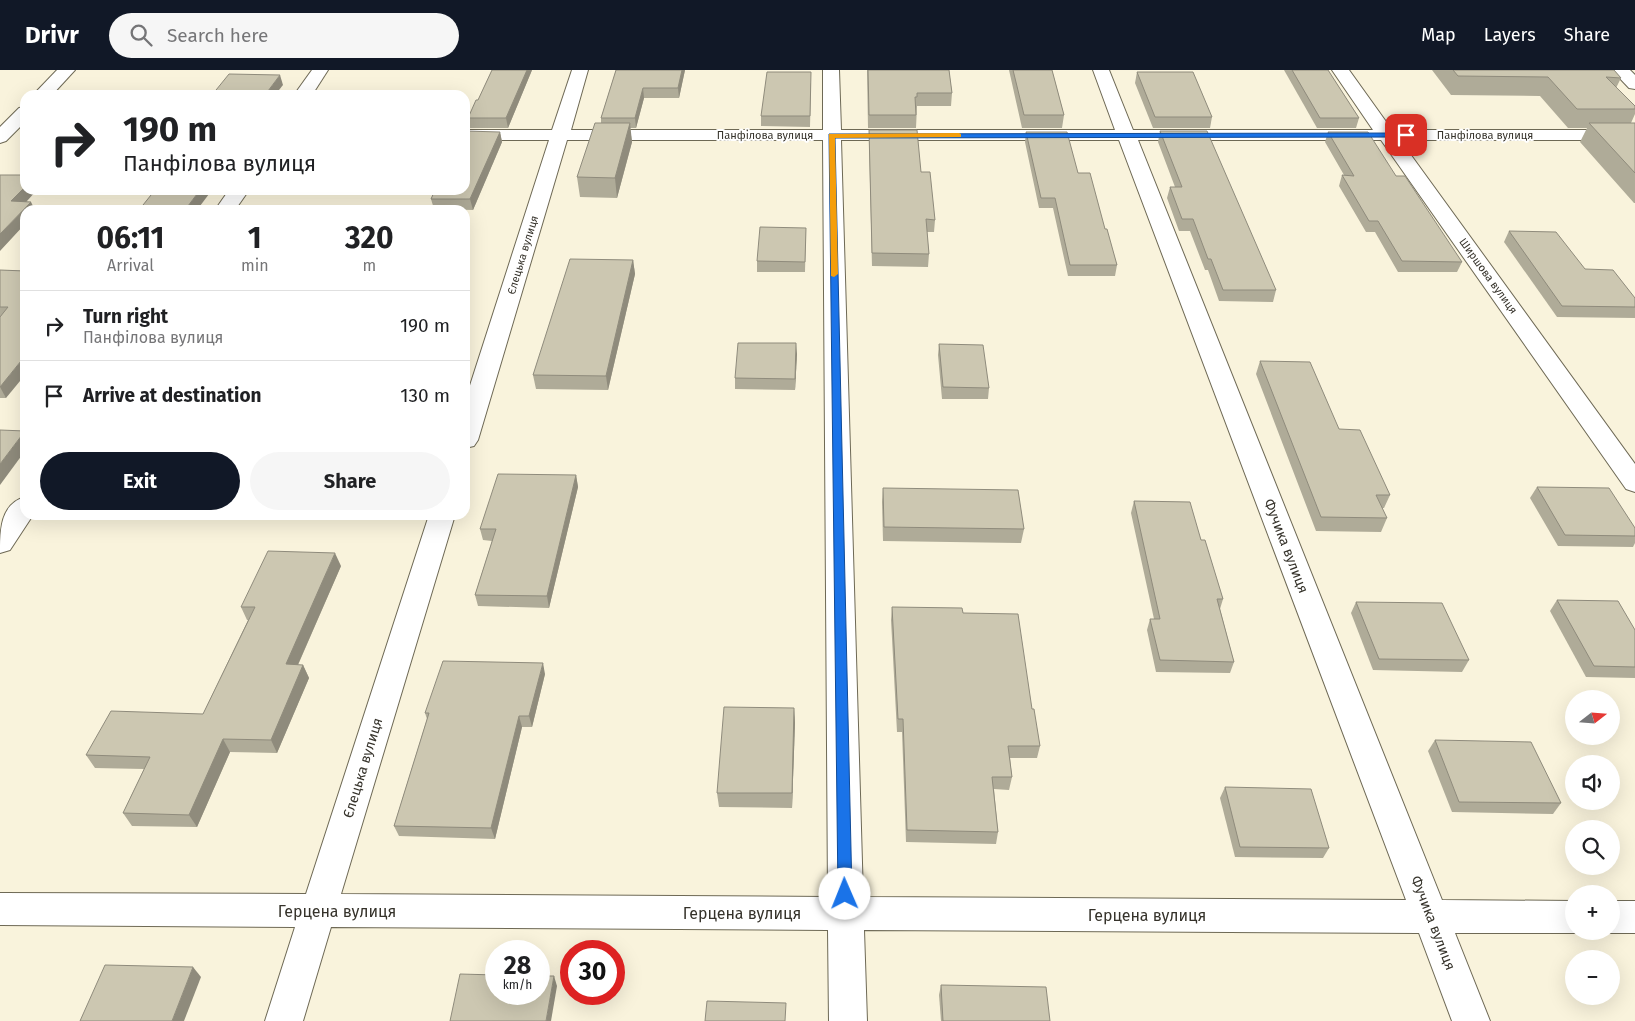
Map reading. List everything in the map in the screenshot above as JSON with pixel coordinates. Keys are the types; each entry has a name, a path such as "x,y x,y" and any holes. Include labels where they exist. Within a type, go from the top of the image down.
{"street":[{"path":"47,90 67,70"},
{"path":"306,90 320,70"},
{"name":"Єлецька вулиця","path":"470,424 580,70"},
{"path":"831,70 848,1021"},
{"name":"Фучика вулиця","path":"1101,70 1472,1021"},
{"name":"Ширшова вулиця","path":"1340,70 1635,483"},
{"path":"1620,70 1635,84"},
{"path":"1,136 20,117"},
{"path":"1,136 20,135"},
{"name":"Панфілова вулиця","path":"470,135 1635,135"},
{"path":"0,543 20,513"},
{"name":"Єлецька вулиця","path":"284,1021 440,520"},
{"name":"Герцена вулиця","path":"0,909 1565,917"},
{"path":"1620,917 1635,917"}],"building":[{"path":"492,70 527,70 506,118 470,118 476,100 478,100"},
{"path":"616,70 682,70 678,88 643,88 635,118 601,118"},
{"path":"868,70 949,70 952,93 917,93 917,97 915,97 916,115 869,115"},
{"path":"1013,70 1052,70 1064,115 1024,115"},
{"path":"1292,70 1328,70 1359,118 1320,118"},
{"path":"1453,70 1614,70 1621,78 1606,77 1635,106 1635,109 1577,109 1548,77 1458,76"},
{"path":"767,72 811,72 810,116 761,116"},
{"path":"1137,72 1193,72 1212,117 1155,117"},
{"path":"229,74 280,75 269,90 216,90"},
{"path":"595,123 630,123 615,178 577,177"},
{"path":"1589,123 1635,123 1635,173"},
{"path":"869,130 917,130 921,172 930,172 935,220 926,219 929,254 872,253"},
{"path":"470,131 500,132 470,199 431,199 433,195 470,195"},
{"path":"1160,131 1207,131 1276,290 1223,290 1211,259 1208,259 1193,219 1182,219 1170,187 1182,187"},
{"path":"1026,132 1067,132 1078,173 1090,173 1117,265 1070,265 1055,198 1041,198"},
{"path":"1328,132 1368,132 1396,176 1405,176 1462,262 1402,261 1378,221 1369,221 1342,175 1354,176"},
{"path":"0,175 20,175 20,192 11,201 31,202 28,205 20,205 20,213 0,234"},
{"path":"151,195 196,195 189,205 143,205"},
{"path":"760,227 806,228 805,262 757,261"},
{"path":"1509,231 1556,232 1585,269 1613,270 1635,298 1635,307 1562,306"},
{"path":"570,259 633,260 606,376 533,375"},
{"path":"0,270 20,271 20,362 0,387 0,317 8,307 0,307"},
{"path":"738,343 796,343 795,379 735,378"},
{"path":"939,344 983,345 989,388 943,387"},
{"path":"1260,361 1310,362 1339,429 1360,430 1390,495 1376,495 1387,518 1321,517"},
{"path":"0,430 20,431 20,438 0,464"},
{"path":"498,474 576,475 547,596 475,595 496,529 480,529"},
{"path":"1537,487 1609,488 1635,528 1635,536 1565,535"},
{"path":"883,488 1018,490 1024,529 884,527"},
{"path":"1134,501 1190,502 1201,540 1205,540 1223,599 1217,599 1234,662 1160,660 1150,619 1160,619"},
{"path":"268,551 335,553 286,664 303,665 271,740 223,739 189,815 123,813 150,757 86,755 111,711 203,714 255,607 241,607"},
{"path":"1557,600 1618,601 1635,630 1635,667 1594,666"},
{"path":"1356,602 1442,603 1469,660 1379,659"},
{"path":"892,607 962,608 963,613 1018,614 1032,709 1034,709 1040,746 1008,746 1012,777 992,777 998,832 907,830 903,719 898,719"},
{"path":"443,661 543,663 529,716 519,716 491,828 394,826 429,713 425,713"},
{"path":"724,707 794,708 792,793 717,793"},
{"path":"1435,740 1531,742 1561,803 1459,802"},
{"path":"1225,787 1311,789 1329,848 1240,847"},
{"path":"105,965 193,967 172,1021 80,1021"},
{"path":"460,974 485,975 485,1005 549,1005 546,1021 450,1021"},
{"path":"550,976 554,976 550,998"},
{"path":"941,985 1046,987 1050,1021 943,1021"},
{"path":"707,1001 786,1003 785,1021 705,1021"}],"slow traffic":[{"path":"834,274 831,135 959,135"}],"route":[{"path":"845,894 831,135 1406,135"}]}
